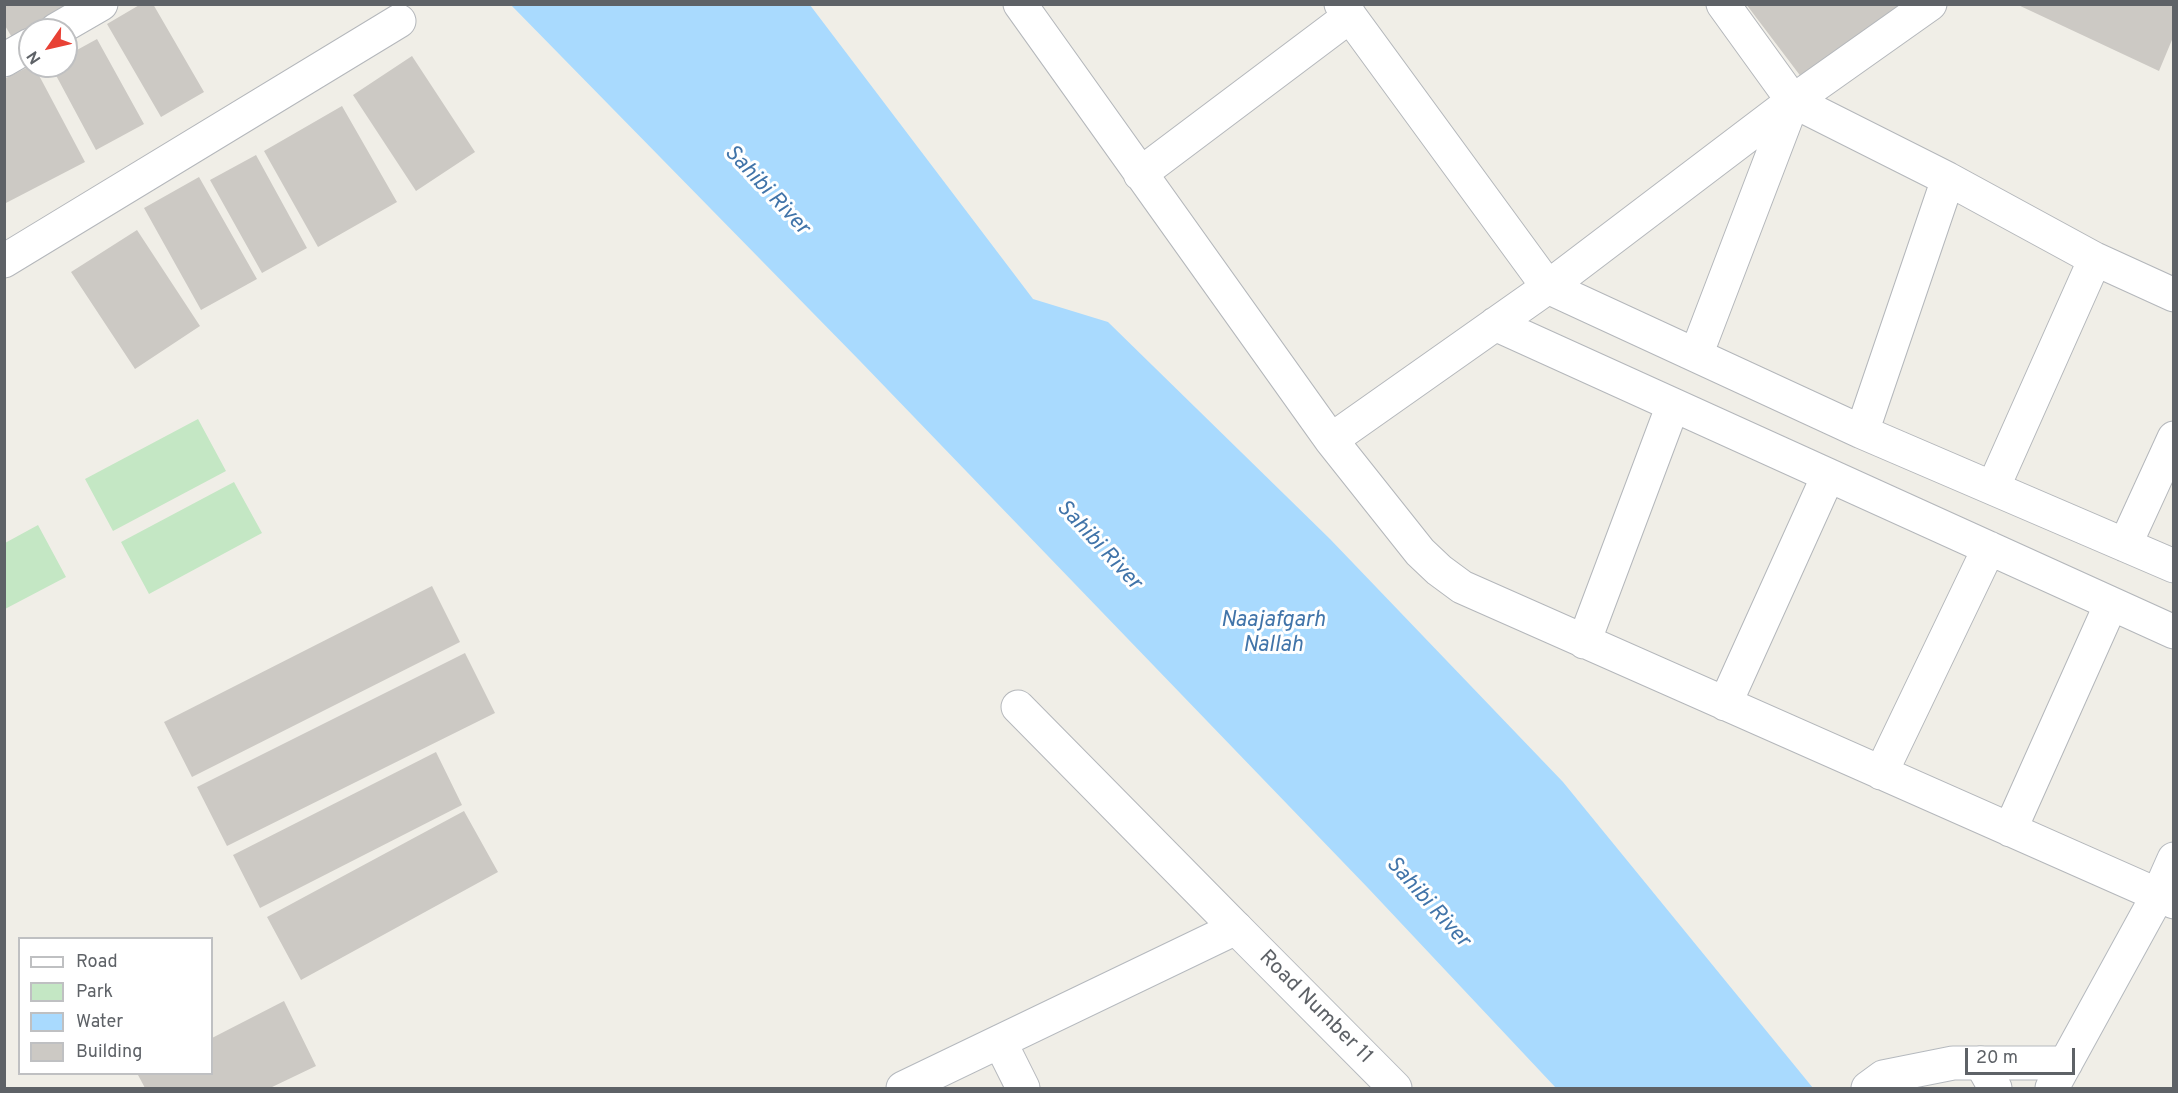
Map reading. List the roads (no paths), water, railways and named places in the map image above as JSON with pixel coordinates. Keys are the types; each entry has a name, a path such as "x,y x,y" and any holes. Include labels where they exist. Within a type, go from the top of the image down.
{"street":[{"path":"77,18 101,4"},
{"path":"1020,4 1331,440 1420,552 1438,570 1462,587 2166,899"},
{"path":"1723,4 1793,101 1948,178 2095,260 2174,295"},
{"path":"1331,440 1548,287 1793,101 1930,4"},
{"path":"1140,174 1345,10 1548,287 1862,432 2174,566"},
{"path":"4,261 399,21"},
{"path":"4,60 18,52"},
{"path":"1696,356 1793,101"},
{"path":"1862,432 1948,178"},
{"path":"1994,488 2095,260"},
{"path":"1495,324 2174,632"},
{"path":"1584,642 1673,405"},
{"path":"2125,545 2174,438"},
{"path":"1725,704 1828,476"},
{"path":"1881,773 1989,548"},
{"path":"2010,830 2111,604"},
{"name":"Road Number 11","path":"1017,707 1395,1089"},
{"path":"1875,1083 1941,1065 1988,1076 2059,1076 2166,899 2174,859"},
{"path":"903,1089 1236,928"},
{"path":"1000,1042 1023,1089"}],"water":[{"name":"Naajafgarh Nallah","path":"511,5 810,5 1033,299 1108,322 1330,539 1563,782 1813,1088 1556,1088 1368,888 860,361"}],"water label":[{"name":"Sahibi River","path":"766,191"},
{"name":"Sahibi River","path":"1098,546"},
{"name":"Sahibi River","path":"1427,903"}]}
